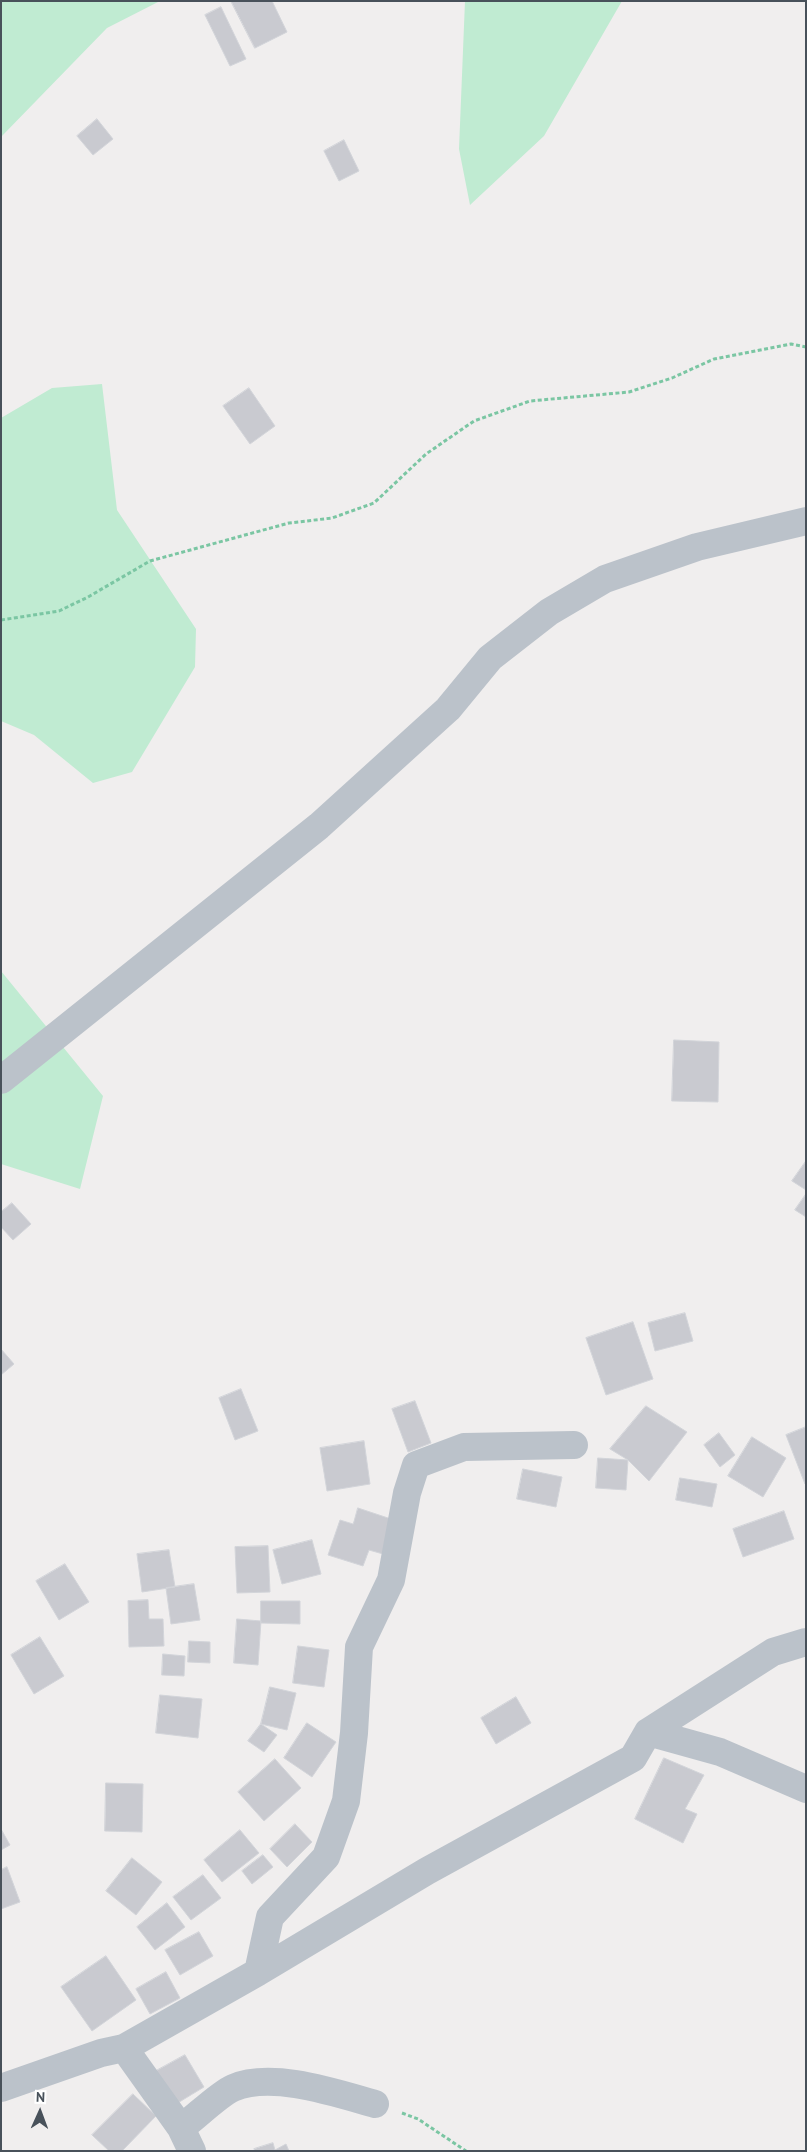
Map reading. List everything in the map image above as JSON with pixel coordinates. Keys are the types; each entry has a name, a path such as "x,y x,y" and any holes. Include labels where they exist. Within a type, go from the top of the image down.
{"street":[{"path":"1,1080 319,826 448,709 490,658 549,612 605,579 697,547 806,521"},
{"path":"258,1972 270,1918 326,1857 346,1801 354,1732 358,1646 391,1580 407,1492 416,1465 464,1447 574,1445"},
{"path":"1,2088 101,2053 124,2048 258,1972 427,1871 633,1758 648,1732 773,1652 806,1642"},
{"path":"648,1732 720,1752 806,1789"},
{"path":"124,2048 187,2139 232,2088 257,2082 328,2090 376,2104"}],"path":[{"path":"1,620 58,611 88,597 150,561 289,523 332,518 374,503 426,454 474,421 530,401 629,392 672,378 714,359 791,344 806,347"},
{"path":"376,2104 418,2119 466,2151"}],"green space":[{"path":"1,1 160,1 107,28 1,137"},
{"path":"465,1 622,1 544,136 470,205 459,149"},
{"path":"102,384 117,510 196,629 195,667 132,772 93,783 34,735 1,721 1,418 52,388"},
{"path":"1,971 103,1096 80,1189 1,1164"}],"building":[{"path":"231,1 272,1 287,32 255,48"},
{"path":"221,7 246,59 230,66 205,15"},
{"path":"97,119 113,139 93,155 77,136"},
{"path":"344,140 359,171 339,181 324,151"},
{"path":"249,388 275,426 250,444 223,406"},
{"path":"674,1040 719,1042 718,1102 672,1101"},
{"path":"806,1161 806,1190 792,1181"},
{"path":"806,1194 806,1217 795,1210"},
{"path":"12,1203 31,1224 13,1240 1,1227 1,1212"},
{"path":"685,1313 693,1341 655,1351 648,1323"},
{"path":"633,1322 653,1379 606,1395 586,1338"},
{"path":"1,1349 14,1364 1,1375"},
{"path":"241,1389 258,1431 235,1440 219,1398"},
{"path":"415,1401 431,1443 408,1452 392,1409"},
{"path":"646,1406 687,1432 649,1481 628,1460 610,1449"},
{"path":"806,1427 806,1483 805,1484 786,1435"},
{"path":"719,1433 735,1455 720,1467 704,1445"},
{"path":"752,1437 786,1458 763,1497 728,1476"},
{"path":"364,1441 370,1484 327,1491 320,1448"},
{"path":"598,1458 628,1460 626,1490 596,1488"},
{"path":"523,1469 562,1477 556,1507 517,1499"},
{"path":"680,1478 717,1484 712,1507 676,1500"},
{"path":"358,1508 394,1520 383,1554 369,1550 363,1566 328,1555 340,1520 353,1524"},
{"path":"784,1511 794,1539 743,1557 733,1529"},
{"path":"312,1540 321,1574 282,1584 273,1550"},
{"path":"268,1546 270,1592 237,1593 235,1547"},
{"path":"169,1550 175,1587 142,1592 137,1554"},
{"path":"65,1564 89,1602 59,1620 36,1581"},
{"path":"194,1584 200,1620 171,1624 166,1588"},
{"path":"148,1600 149,1619 163,1619 164,1646 129,1647 128,1601"},
{"path":"261,1601 300,1601 300,1624 261,1623"},
{"path":"237,1619 261,1621 258,1665 234,1663"},
{"path":"40,1637 64,1676 34,1694 11,1655"},
{"path":"189,1641 210,1642 210,1663 188,1662"},
{"path":"298,1646 329,1650 324,1687 293,1683"},
{"path":"163,1654 185,1656 184,1676 162,1675"},
{"path":"270,1687 296,1693 287,1730 261,1724"},
{"path":"160,1695 202,1699 198,1738 156,1733"},
{"path":"516,1697 531,1723 496,1744 481,1718"},
{"path":"307,1723 336,1742 312,1777 284,1758"},
{"path":"261,1724 277,1735 264,1752 248,1741"},
{"path":"664,1758 704,1775 685,1809 697,1814 683,1843 635,1819"},
{"path":"275,1759 301,1788 264,1821 238,1792"},
{"path":"106,1783 143,1784 142,1832 105,1831"},
{"path":"295,1824 312,1842 287,1867 270,1849"},
{"path":"1,1829 10,1845 1,1850"},
{"path":"240,1830 259,1853 222,1882 204,1860"},
{"path":"263,1855 273,1867 252,1884 242,1871"},
{"path":"132,1858 162,1882 136,1915 106,1891"},
{"path":"7,1867 20,1902 1,1909 1,1870"},
{"path":"203,1875 221,1898 191,1920 173,1897"},
{"path":"167,1903 185,1927 155,1950 137,1927"},
{"path":"199,1932 213,1956 180,1975 165,1950"},
{"path":"106,1956 136,2000 92,2031 61,1987"},
{"path":"166,1972 180,1998 150,2014 136,1989"},
{"path":"185,2055 204,2087 176,2104 156,2071"},
{"path":"133,2094 156,2116 122,2151 109,2151 92,2135"},
{"path":"273,2143 275,2150 286,2144 289,2151 255,2151 254,2149"}]}
